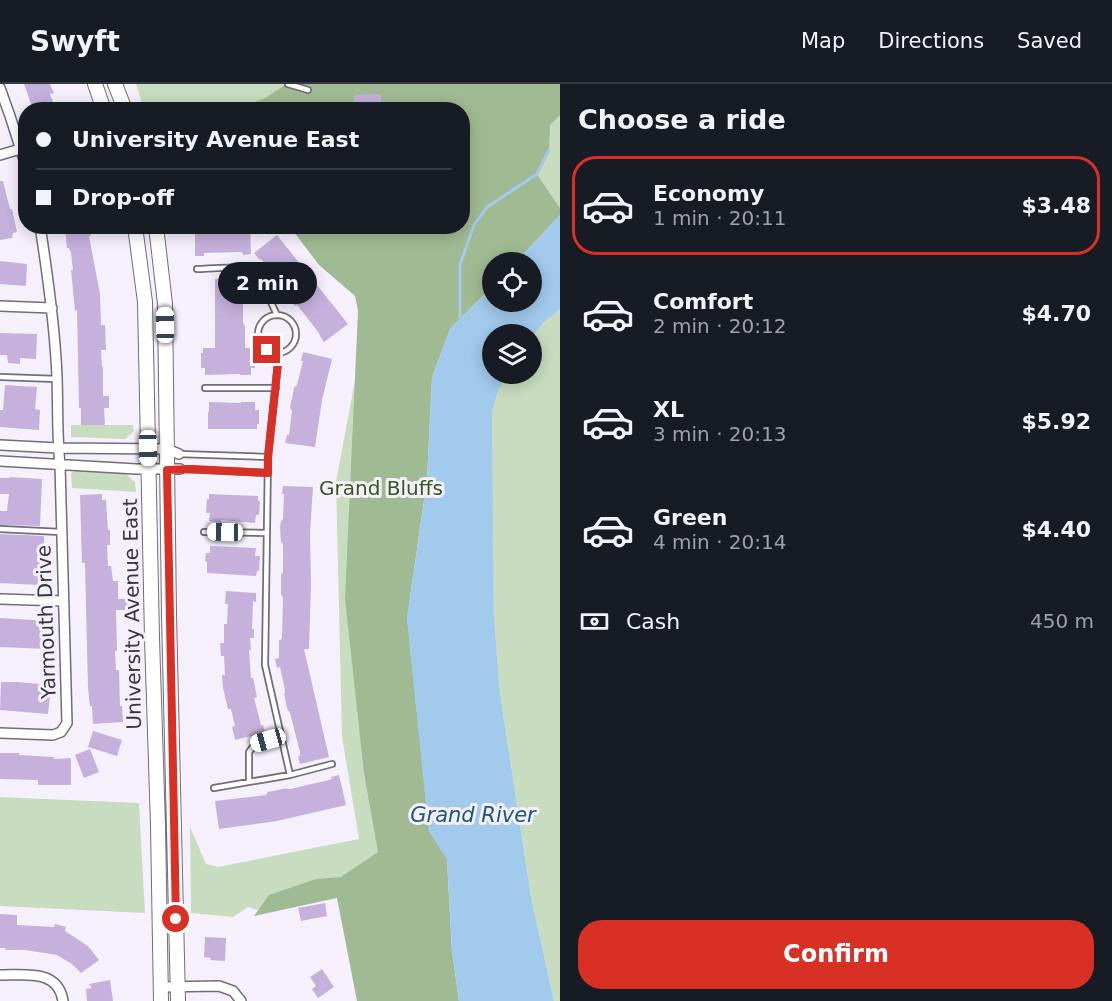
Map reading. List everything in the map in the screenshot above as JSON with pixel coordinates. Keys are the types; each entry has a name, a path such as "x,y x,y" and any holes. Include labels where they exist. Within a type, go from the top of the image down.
{"main road":[{"path":"95,84 101,102"},
{"path":"116,84 122,102"},
{"name":"University Avenue East","path":"136,234 145,302 161,1001"},
{"name":"University Avenue East","path":"157,234 165,304 173,451 178,1001"}],"street":[{"path":"0,88 18,143"},
{"path":"0,155 18,150"},
{"name":"Yarmouth Drive","path":"0,733 53,735 61,732 67,723 57,379 52,308 41,234"},
{"path":"0,306 52,308"},
{"path":"0,445 58,448 148,448 173,451"},
{"path":"0,461 173,470"},
{"path":"0,599 63,601"},
{"path":"0,975 39,976 50,979 61,990 63,1001"},
{"path":"161,987 219,986 233,991 241,1001"}],"lane":[{"path":"288,84 308,90"},
{"path":"197,269 246,268 253,272 277,315"},
{"path":"277,315 288,318 297,332 290,348 279,353 267,350 258,335 261,323 277,315"},
{"path":"279,353 268,457 265,665 290,775"},
{"path":"0,376 57,379"},
{"path":"206,388 276,388"},
{"path":"173,451 268,457"},
{"path":"173,470 268,473"},
{"path":"0,529 61,532"},
{"path":"204,532 267,533"},
{"path":"249,782 249,753 256,743 281,736"},
{"path":"214,788 290,775 332,764"}],"green space":[{"path":"136,84 286,84 255,102 142,102"},
{"path":"286,84 560,84 560,115 550,125 549,150 537,174 560,208 560,215 525,252 482,252 482,297 450,329 432,378 427,480 407,618 429,831 447,859 452,951 459,1001 357,1001 337,898 254,916 269,895 316,879 341,877 378,852 364,773 345,599 358,311 355,296 319,265 295,234 470,234 470,102 255,102"},
{"path":"560,84 560,208 537,174"},
{"name":"Grand Bluffs","path":"369,305 447,859 261,911 248,907 233,917 191,913 190,827 206,864 218,867 359,839 342,737 336,482"},
{"path":"560,309 560,1001 554,1001 531,897 500,693 494,616 492,411 502,384 542,384 543,323"},
{"path":"71,425 133,425 134,431 125,439 71,437"},
{"path":"75,469 122,470 135,482 136,492 72,488 71,474"},
{"path":"0,797 139,803 145,913 0,906"}],"water":[{"name":"Grand River","path":"560,215 560,309 542,324 482,324 482,384 502,384 492,411 494,616 500,693 531,897 554,1001 459,1001 452,951 447,859 429,831 407,618 427,480 432,378 450,329 482,297 482,312 542,312 542,252 525,252"}],"building":[{"path":"24,84 50,84 54,93 50,94 53,102 30,102"},
{"path":"381,94 381,102 354,102 354,95"},
{"path":"0,181 3,181 17,232 13,233 12,238 0,240"},
{"path":"66,234 91,234 89,236 100,294 101,325 105,325 106,350 101,350 103,396 109,396 109,408 104,408 105,425 81,425 77,310 75,311 71,253 67,248"},
{"path":"195,234 250,234 251,254 204,253 204,256 195,256"},
{"path":"277,235 348,324 324,342 283,290 285,288 254,253"},
{"path":"0,261 27,264 26,286 0,284"},
{"path":"245,278 243,323 245,348 253,348 255,368 251,368 251,375 205,375 205,368 201,368 201,353 203,353 203,348 215,348 215,279"},
{"path":"0,333 37,334 36,359 20,358 20,364 8,363 7,355 0,355"},
{"path":"303,352 332,359 322,400 315,447 285,443 289,435 292,411 290,408 303,361 301,361"},
{"path":"5,385 37,387 35,409 40,410 39,430 0,427 0,410 3,410"},
{"path":"209,402 255,402 255,410 259,410 257,429 208,429"},
{"path":"0,478 42,479 40,526 0,525 0,511 7,511 9,494 0,494"},
{"path":"283,486 313,487 310,534 309,649 304,649 329,757 300,764 298,756 300,752 286,704 280,667 277,668 275,659 279,658 279,640 282,637 283,544 280,528 283,519"},
{"path":"102,494 102,500 106,500 108,530 110,530 110,545 107,545 108,566 111,566 113,581 118,581 118,599 139,599 138,610 116,610 116,670 119,670 123,722 93,724 88,688 85,563 82,563 80,495"},
{"path":"209,494 258,496 259,515 256,515 255,523 209,521 210,513 206,513"},
{"path":"0,534 44,536 39,585 0,583"},
{"path":"210,546 256,548 255,556 260,556 259,571 256,576 207,573 207,562 205,561 206,553 210,553"},
{"path":"226,591 256,593 256,602 253,601 254,638 250,638 251,650 249,650 251,678 253,678 257,697 254,698 265,733 235,740 232,727 235,726 223,688 224,656 221,656 220,643 224,643 224,624 227,624"},
{"path":"0,618 49,621 48,649 0,647"},
{"path":"1,682 51,685 48,714 0,710"},
{"path":"93,731 122,740 117,756 88,747"},
{"path":"90,749 99,772 84,778 75,755"},
{"path":"0,753 19,753 19,755 54,757 54,759 71,758 71,785 38,785 38,780 0,779"},
{"path":"339,775 346,805 277,821 219,829 215,801 266,795 268,792 329,780"},
{"path":"325,903 327,916 301,921 298,908"},
{"path":"0,914 17,915 17,925 54,927 55,924 66,927 65,931 88,946 99,960 81,973 57,955 0,948"},
{"path":"205,937 226,938 225,961 210,960 211,958 204,957"},
{"path":"322,969 334,987 318,998 312,989 316,986 310,977"},
{"path":"110,980 113,1001 87,1001 86,989 92,988 89,984"}],"waterway":[{"path":"460,319 460,265 474,225 487,207 537,174 549,150"}],"route":[{"path":"176,919 167,470 268,473 279,353 267,350"}]}
